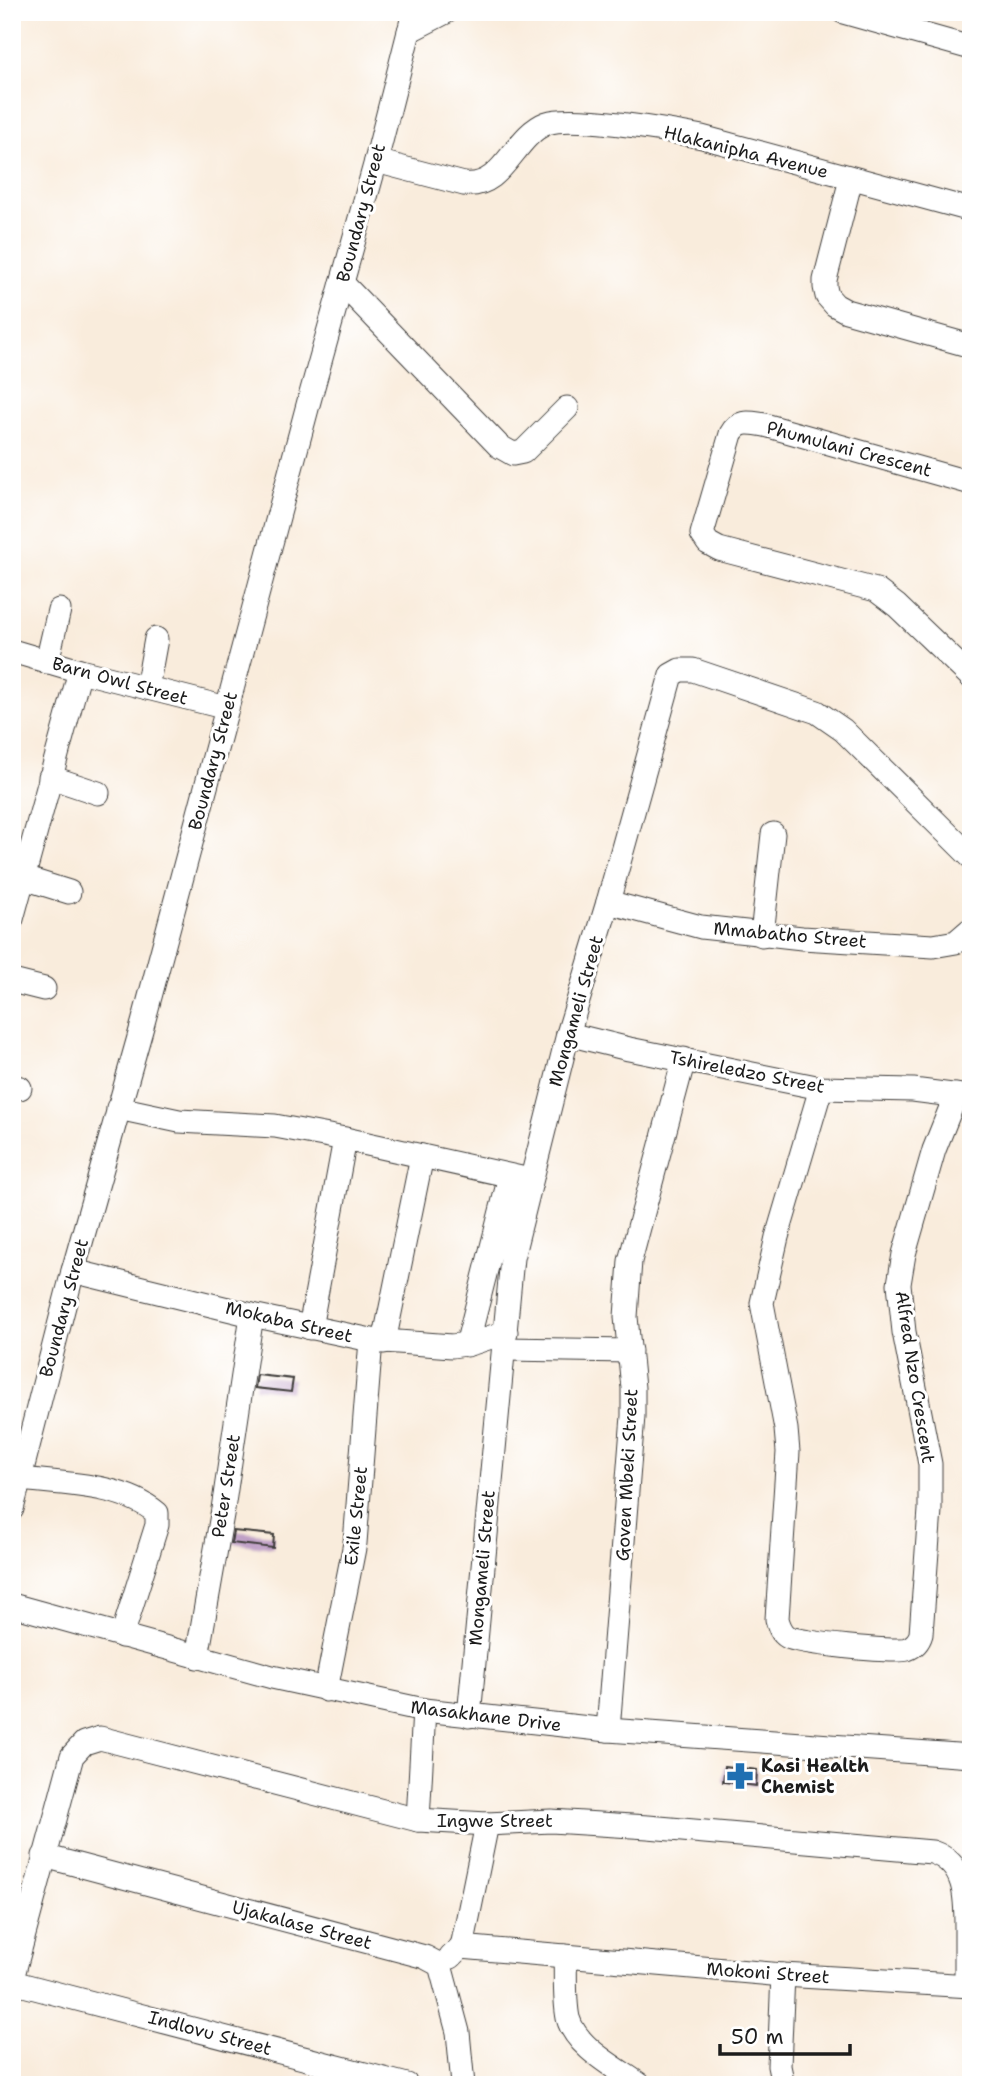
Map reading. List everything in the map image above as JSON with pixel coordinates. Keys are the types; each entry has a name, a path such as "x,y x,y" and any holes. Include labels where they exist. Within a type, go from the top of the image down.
{"street":[{"path":"412,22 446,12"},
{"path":"843,12 971,48"},
{"name":"Boundary Street","path":"12,1509 73,1271 412,22"},
{"name":"Hlakanipha Avenue","path":"376,161 464,184 476,184 494,175 531,133 546,124 592,122 693,135 971,210"},
{"path":"850,179 825,280 826,293 831,301 855,314 971,346"},
{"path":"342,283 499,446 513,454 523,452 567,408"},
{"name":"Phumulani Crescent","path":"971,483 765,425 745,422 737,425 731,434 702,534 708,543 719,549 876,590 897,606 971,677"},
{"path":"47,662 59,610"},
{"path":"147,688 156,639"},
{"name":"Barn Owl Street","path":"14,656 227,708"},
{"name":"Mongameli Street","path":"469,1716 520,1178 608,902 671,675 680,670 700,672 817,712 843,730 971,857"},
{"path":"12,919 24,878 22,837 50,777 80,671"},
{"path":"50,777 98,793"},
{"path":"762,935 773,834"},
{"path":"24,878 69,892"},
{"name":"Mmabatho Street","path":"608,902 701,927 762,935 933,946 956,942 971,929"},
{"path":"12,981 44,989"},
{"name":"Tshireledzo Street","path":"568,1034 821,1088 913,1090 963,1096"},
{"name":"Goven Mbeki Street","path":"608,1730 633,1416 626,1317 630,1261 684,1059"},
{"name":"Alfred Nzo Crescent","path":"821,1088 777,1237 762,1303 788,1452 777,1619 781,1631 796,1640 895,1651 912,1647 919,1641 921,1633 930,1478 928,1452 902,1320 899,1284 904,1254 934,1150 963,1096"},
{"path":"118,1108 179,1121 275,1126 520,1178 467,1345"},
{"path":"310,1328 345,1139"},
{"name":"Exile Street","path":"326,1690 355,1543 377,1341 422,1156"},
{"name":"Mokaba Street","path":"73,1271 252,1315 377,1341 467,1345 505,1340 630,1351"},
{"name":"Peter Street","path":"197,1657 221,1521 252,1315"},
{"path":"20,1479 113,1492 136,1498 157,1513 158,1525 122,1636"},
{"name":"Masakhane Drive","path":"12,1605 326,1690 424,1710 608,1730 971,1756"},
{"path":"418,1820 424,1710"},
{"name":"Ingwe Street","path":"12,1980 72,1756 78,1747 94,1738 109,1739 418,1820 487,1824 513,1821 565,1822 932,1852 947,1859 955,1867 964,1888 968,1986"},
{"path":"463,2085 458,2032 440,1965 461,1947 487,1824"},
{"name":"Ujakalase Street","path":"44,1856 425,1957 440,1965"},
{"name":"Mokoni Street","path":"461,1947 783,1975 968,1986"},
{"path":"565,1956 567,2006 571,2026 588,2048 640,2085"},
{"path":"783,1975 779,2066 783,2085"},
{"name":"Indlovu Street","path":"12,1980 407,2085"}],"building":[{"path":"257,1375 293,1379 291,1392 255,1388"},
{"path":"233,1531 274,1535 273,1548 231,1543"},
{"name":"Kasi Health Chemist","path":"725,1766 757,1770 756,1786 723,1782"}],"place":[{"name":"Kasi Health Chemist","path":"740,1776"}]}
